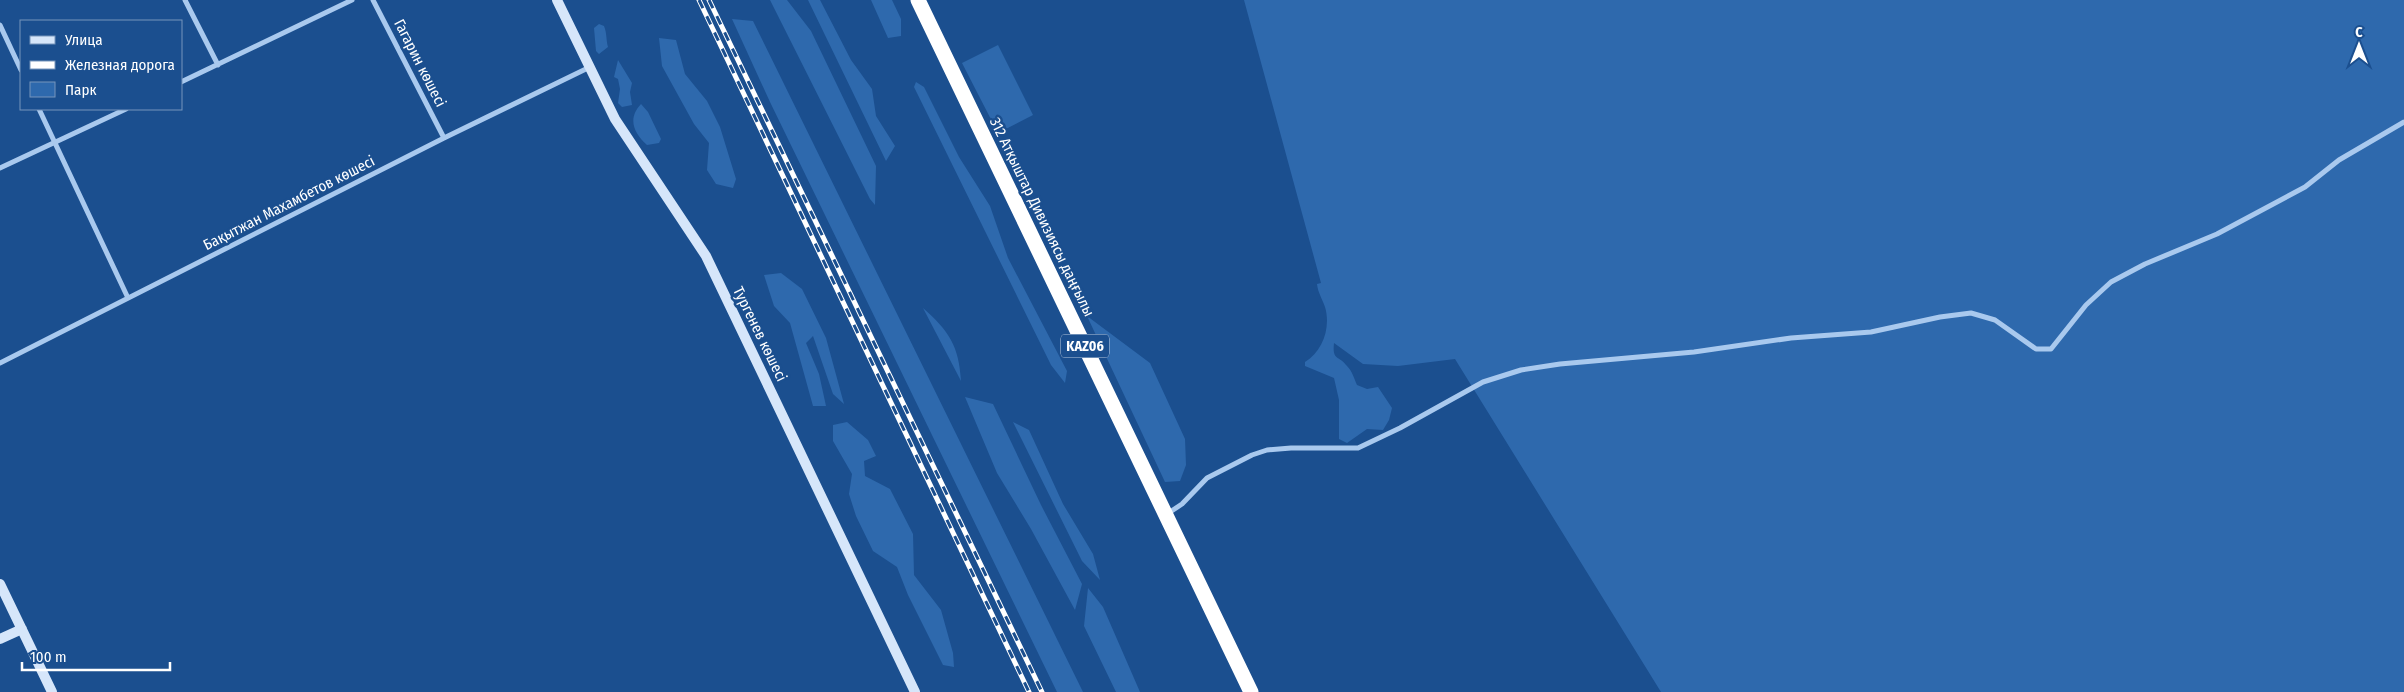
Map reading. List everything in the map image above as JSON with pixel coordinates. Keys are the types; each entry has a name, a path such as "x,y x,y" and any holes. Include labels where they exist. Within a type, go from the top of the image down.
{"highway":[{"name":"312 Атқыштар Дивизиясы даңғылы","path":"918,0 1251,692"}],"main road":[{"name":"Тургенев көшесі","path":"558,0 615,119 706,256 914,692"},
{"path":"0,584 52,692"},
{"path":"0,639 22,629"}],"street":[{"path":"185,0 218,65"},
{"path":"182,82 352,0"},
{"name":"Гагарин көшесі","path":"373,0 444,138"},
{"path":"0,25 20,68"},
{"name":"Бақытжан Махамбетов көшесі","path":"0,363 444,138 590,67"},
{"path":"39,110 128,298"},
{"path":"0,168 124,110"},
{"path":"1166,515 1182,504 1208,478 1252,455 1267,450 1291,448 1358,448 1400,428 1483,382 1521,370 1560,364 1694,352 1791,338 1871,332 1940,317 1971,314 1995,320 2036,349 2050,348 2086,305 2111,282 2145,264 2216,234 2305,187 2339,160 2404,122"}],"green space":[{"path":"770,0 787,0 811,31 876,166 875,205 870,199"},
{"path":"808,0 820,0 851,60 872,89 876,116 895,146 886,161"},
{"path":"871,0 892,0 901,19 901,36 888,38"},
{"path":"1244,0 2404,0 2404,692 1661,692 1455,359 1398,366 1363,364 1334,343 1335,355 1349,368 1357,385 1367,389 1378,387 1392,408 1389,420 1383,430 1367,429 1347,443 1339,439 1339,400 1334,378 1305,366 1305,362 1317,352 1321,345 1326,330 1327,315 1317,284 1321,283"},
{"path":"732,19 753,21 1083,692 1057,692 770,102"},
{"path":"599,24 604,26 606,31 608,47 599,54 596,51 594,28"},
{"path":"659,38 676,40 685,74 707,101 720,127 736,179 733,188 716,184 707,170 709,143 694,124 662,66"},
{"path":"998,45 1033,115 998,133 962,63"},
{"path":"618,60 632,83 630,92 632,105 622,107 618,103 620,89 618,79 614,77"},
{"path":"916,82 924,87 959,157 990,206 1008,258 1067,371 1065,383 1051,365 914,87"},
{"path":"641,104 648,112 661,139 659,143 647,145 636,131 633,120"},
{"path":"781,273 802,289 826,338 844,404 833,394 813,336 806,343 819,374 826,406 813,406 790,323 774,306 764,275"},
{"path":"923,308 940,324 951,340 958,358 961,381"},
{"path":"1087,316 1150,363 1185,439 1186,465 1180,481 1165,482"},
{"path":"965,397 993,404 1041,505 1082,584 1075,610 1031,529 997,473"},
{"path":"847,422 868,440 876,456 864,461 865,476 890,489 913,534 914,575 941,610 953,653 954,667 943,665 908,595 897,567 873,551 856,516 849,494 852,474 833,441 833,425"},
{"path":"1013,422 1029,430 1063,504 1093,554 1100,580 1082,561"},
{"path":"1088,588 1103,607 1140,692 1116,692 1084,626"}],"railway":[{"path":"699,0 1029,692"},
{"path":"709,0 1042,692"}]}
